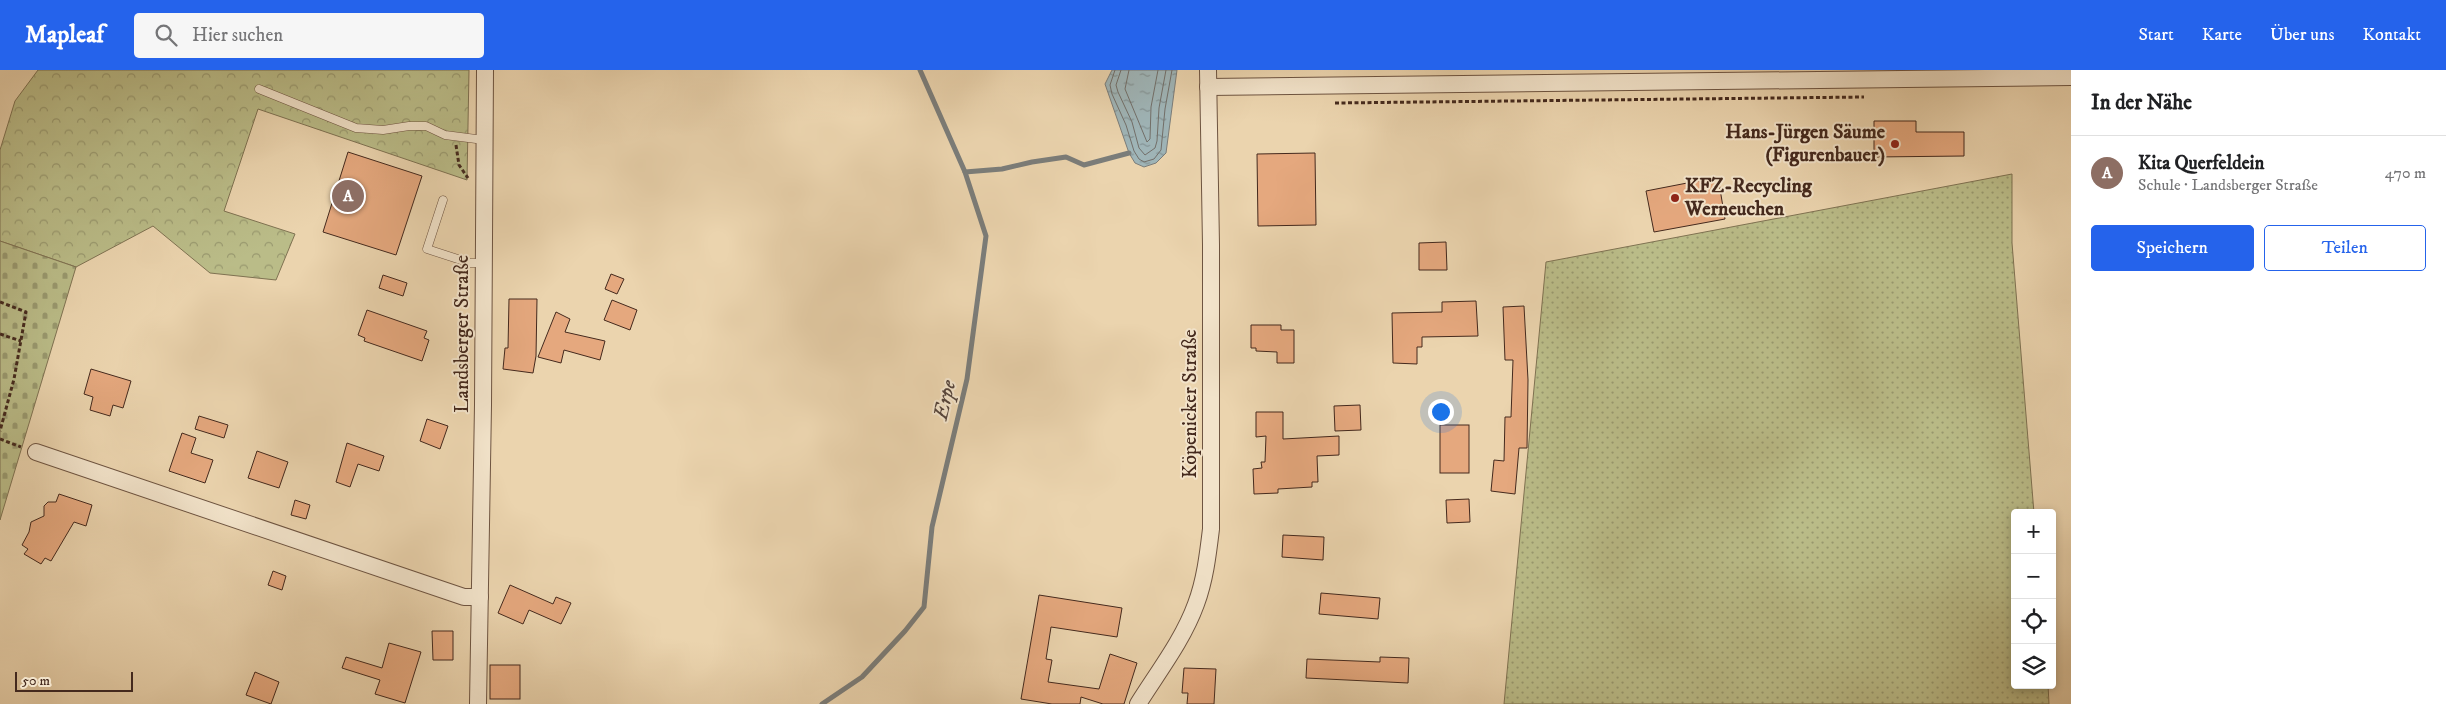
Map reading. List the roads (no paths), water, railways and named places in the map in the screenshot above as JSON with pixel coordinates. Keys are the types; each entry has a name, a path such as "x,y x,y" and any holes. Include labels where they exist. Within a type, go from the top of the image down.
{"street":[{"name":"Landsberger Straße","path":"478,704 483,406 482,262 485,70"},
{"name":"Köpenicker Straße","path":"1138,704 1178,641 1193,612 1202,584 1210,537 1212,511 1211,245 1208,70"},
{"path":"1208,87 1401,77 1838,75 2071,77"},
{"path":"36,452 461,596 480,598"}],"lane":[{"path":"259,89 356,128 383,130 409,126 426,126 456,137 484,140"},
{"path":"443,200 427,249 470,263 482,262"}],"water":[{"path":"1112,70 1177,70 1166,153 1156,163 1144,167 1135,163 1129,153 1105,84"}],"waterway":[{"name":"Erpe","path":"822,704 862,677 905,631 924,607 932,527 967,379 986,236 965,172 920,70"},
{"path":"965,172 1002,169 1066,157 1084,165 1129,153"}],"place":[{"name":"Hans-Jürgen Säume (Figurenbauer)","path":"1895,144"},
{"name":"Kita Querfeldein","path":"348,196"},
{"name":"KFZ-Recycling Werneuchen","path":"1675,198"}]}
